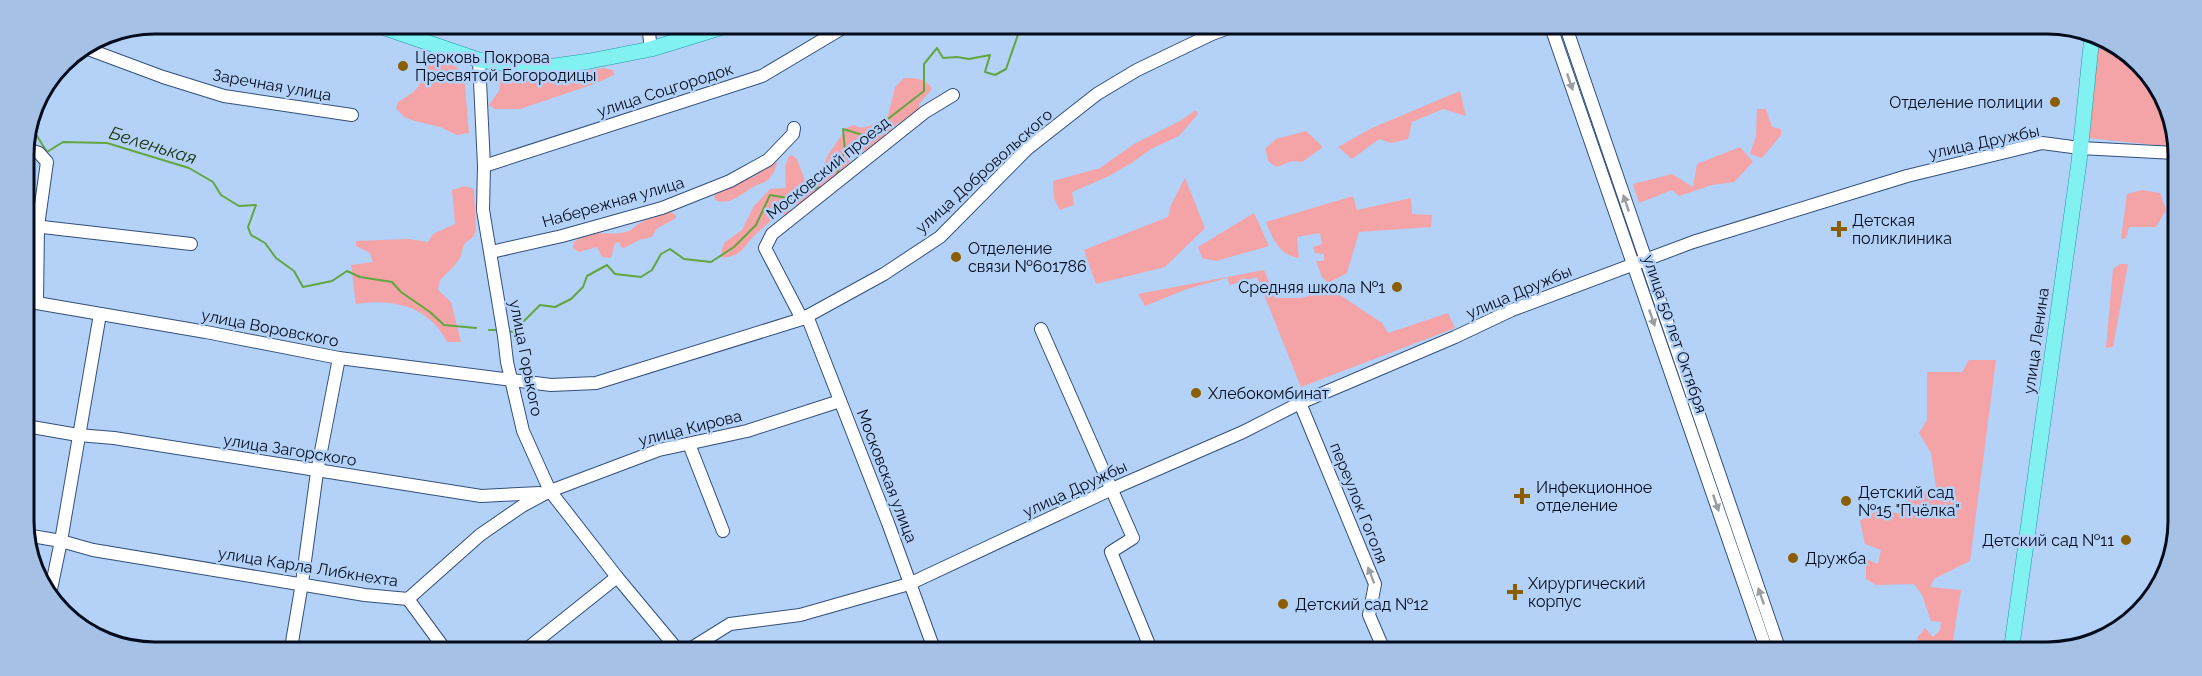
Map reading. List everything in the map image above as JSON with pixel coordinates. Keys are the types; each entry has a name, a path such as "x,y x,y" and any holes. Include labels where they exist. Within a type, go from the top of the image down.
{"main road":[{"path":"407,35 479,60 542,68 651,49 697,35"},
{"name":"улица Ленина","path":"2013,641 2080,148 2091,43"}],"street":[{"name":"улица Добровольского","path":"510,380 551,385 596,384 804,317 884,273 940,237 1027,149 1097,94 1137,70 1211,34"},
{"name":"улица 50 лет Октября","path":"1554,34 1764,641"},
{"name":"улица 50 лет Октября","path":"1569,34 1777,641"},
{"path":"649,35 651,49"},
{"name":"улица Соцгородок","path":"484,166 762,76 831,35"},
{"name":"Заречная улица","path":"94,51 163,77 224,96 352,115"},
{"name":"улица Горького","path":"479,60 484,166 483,210 510,380 524,431 550,491 671,642"},
{"name":"Московский проезд","path":"804,317 765,248 772,234 925,112 953,95"},
{"name":"Набережная улица","path":"491,252 564,236 663,208 730,182 768,160 793,134 794,128"},
{"name":"улица Дружбы","path":"702,642 730,624 800,615 909,584 1112,489 1243,432 1300,403 1455,337 1512,310 1633,263 1703,239 1916,174 2042,143 2080,148 2168,153"},
{"path":"35,152 47,162 35,261"},
{"path":"35,226 191,244"},
{"name":"улица Воровского","path":"35,302 339,358 510,380"},
{"path":"52,583 99,314"},
{"name":"Московская улица","path":"804,317 888,523 931,642"},
{"path":"1041,329 1133,538 1111,552 1148,641"},
{"path":"292,642 317,472 339,358"},
{"name":"улица Кирова","path":"550,491 659,450 747,431 840,401"},
{"name":"переулок Гоголя","path":"1300,403 1375,584 1369,615 1380,641"},
{"name":"улица Загорского","path":"34,427 481,496 524,495 550,491"},
{"path":"689,444 723,531"},
{"name":"улица Карла Либкнехта","path":"36,537 93,550 365,595 408,599 480,535 522,506 550,491"},
{"path":"536,642 617,577"},
{"path":"408,599 439,642"}],"shaded area":[{"path":"2098,46 2126,65 2147,88 2161,117 2167,146 2088,138"},
{"path":"436,59 455,66 464,75 469,133 457,135 440,127 415,121 404,117 396,108 398,102 418,87 425,64"},
{"path":"604,68 613,70 614,75 520,109 495,109 489,105 499,91 501,77 505,75 577,72"},
{"path":"904,78 923,81 932,89 919,104 919,112 897,124 876,148 854,153 842,175 807,203 791,206 788,214 774,216 738,254 721,257 725,242 742,230 754,206 770,189 786,188 785,167 789,156 792,155 797,159 807,186 817,185 825,177 827,158 846,128 854,125 867,127 888,116 895,87"},
{"path":"1460,91 1466,116 1443,109 1412,122 1408,139 1391,143 1379,139 1352,159 1338,147 1372,128"},
{"path":"1757,109 1766,109 1772,127 1781,129 1781,135 1762,158 1750,154 1756,136"},
{"path":"1196,110 1198,114 1179,136 1151,149 1109,176 1072,192 1074,205 1060,210 1054,199 1053,181 1100,168 1134,144 1180,121"},
{"path":"1306,131 1323,147 1302,162 1292,161 1277,167 1269,162 1265,149 1276,139"},
{"path":"1740,147 1753,162 1734,182 1712,185 1679,196 1672,190 1639,203 1633,184 1672,174 1693,187 1697,164"},
{"path":"777,162 773,174 766,181 726,202 715,200 714,196 718,191 753,177 772,163"},
{"path":"1185,178 1205,228 1165,267 1096,284 1084,250 1168,217 1171,205"},
{"path":"464,186 474,189 476,231 473,237 464,244 460,258 440,280 438,290 451,302 461,342 447,342 430,320 409,307 383,302 356,304 351,265 373,262 370,253 356,246 356,241 409,239 428,242 433,234 455,224 452,190"},
{"path":"2142,190 2160,193 2166,210 2156,227 2129,227 2126,238 2121,239 2127,194"},
{"path":"1353,196 1357,210 1411,198 1412,214 1432,215 1431,227 1359,232 1347,273 1328,283 1322,277 1316,261 1324,261 1324,254 1315,253 1313,247 1322,244 1320,233 1297,237 1299,258 1292,257 1274,240 1266,222"},
{"path":"670,212 676,215 676,218 656,229 652,237 639,240 624,248 619,242 615,243 611,258 602,257 597,247 579,252 573,248 574,242 582,237 626,232 645,220"},
{"path":"1254,213 1269,246 1216,261 1202,258 1198,247"},
{"path":"2120,264 2128,264 2113,347 2106,348 2113,269"},
{"path":"1264,270 1276,298 1301,298 1331,289 1382,323 1388,333 1448,313 1455,328 1301,387 1257,277 1230,285 1227,278 1187,289 1145,306 1138,294"},
{"path":"1969,360 1996,360 1970,561 1934,579 1930,587 1961,590 1953,641 1918,641 1917,638 1925,628 1933,637 1940,630 1941,622 1931,621 1922,595 1914,584 1876,585 1866,579 1866,559 1878,564 1881,550 1865,544 1860,521 1882,508 1900,514 1910,496 1936,487 1931,453 1919,433 1927,420 1927,372 1962,372"}],"waterway":[{"name":"Беленькая","path":"836,177 845,150 843,129 866,136 924,91 924,64 937,48 943,58 969,59 990,55 985,72 995,75 1006,69 1018,35"},
{"name":"Беленькая","path":"37,136 47,152 63,142 107,143 189,168 213,182 221,195 239,206 256,205 248,227 251,235 265,243 276,258 294,271 303,287 332,281 347,271 360,277 392,282 401,292 444,325 476,328"},
{"name":"Беленькая","path":"507,331 513,332 540,305 555,307 571,299 583,287 587,276 607,265 615,274 641,277 652,270 661,254 670,249 684,259 711,262 734,247 756,225 770,195 799,200 805,191 822,187"},
{"name":"Беленькая","path":"489,330 498,330"}],"place":[{"name":"Церковь Покрова Пресвятой Богородицы","path":"403,66"},
{"name":"Отделение полиции","path":"2055,102"},
{"name":"Детская поликлиника","path":"1839,229"},
{"name":"Отделение связи №601786","path":"956,257"},
{"name":"Средняя школа №1","path":"1397,287"},
{"name":"Хлебокомбинат","path":"1196,393"},
{"name":"Инфекционное отделение","path":"1522,496"},
{"name":"Детский сад №15 \"Пчёлка\"","path":"1846,501"},
{"name":"Детский сад №11","path":"2126,540"},
{"name":"Дружба","path":"1793,558"},
{"name":"Хирургический корпус","path":"1515,592"},
{"name":"Детский сад №12","path":"1283,604"}]}
